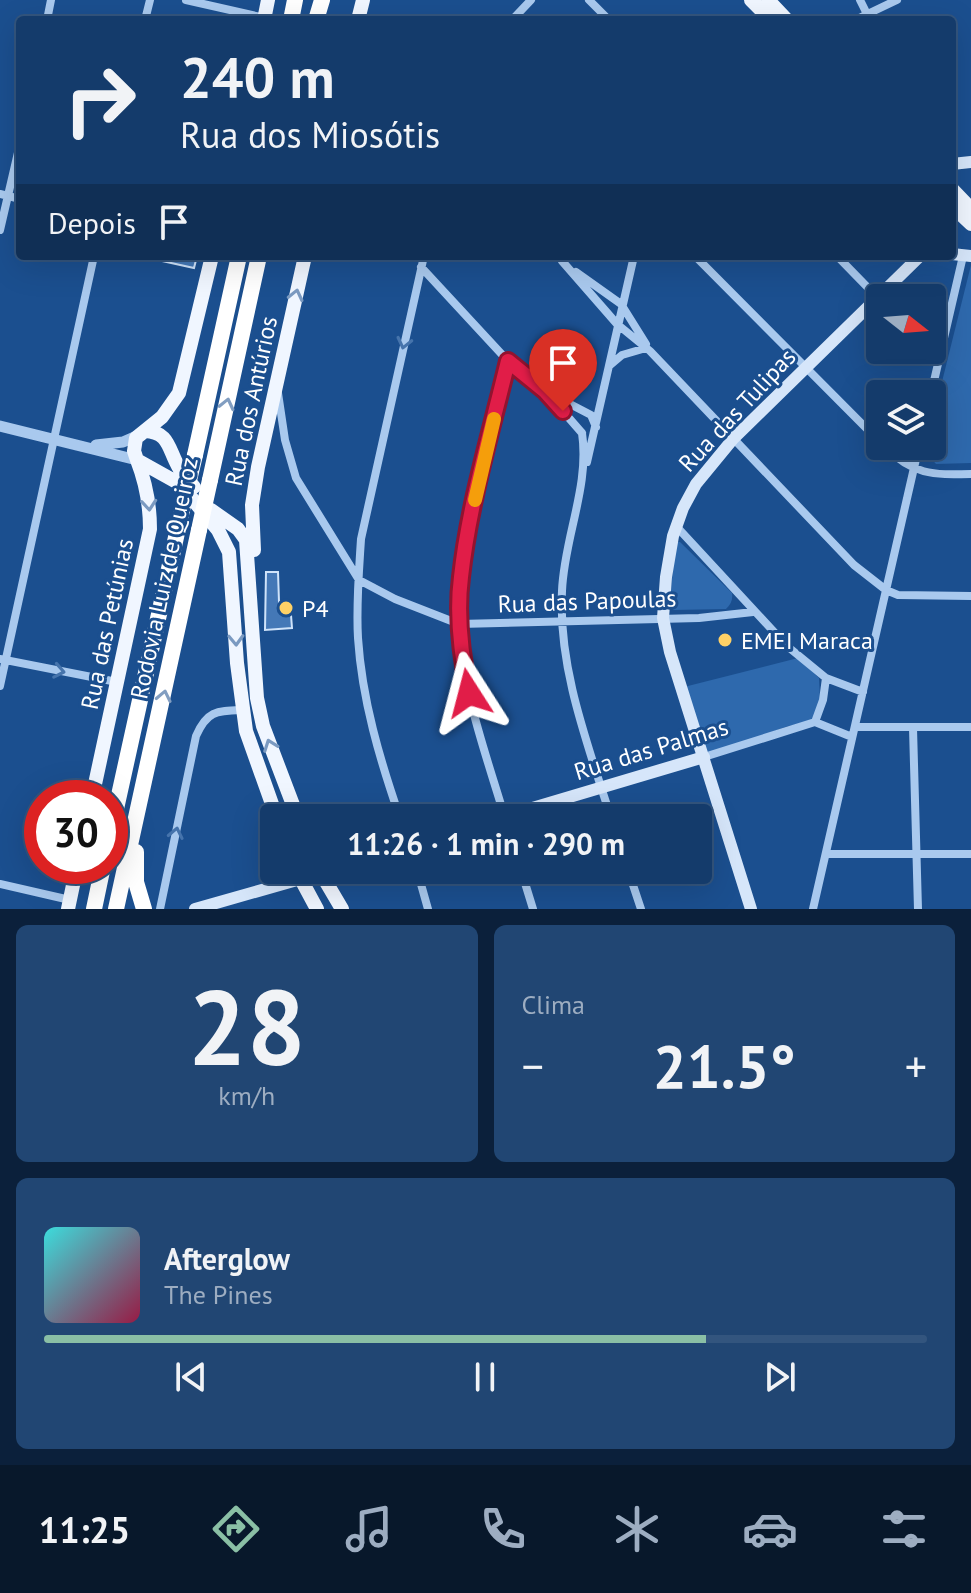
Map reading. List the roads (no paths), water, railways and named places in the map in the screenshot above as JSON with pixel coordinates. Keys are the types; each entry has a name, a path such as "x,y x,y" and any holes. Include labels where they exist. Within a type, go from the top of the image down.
{"highway":[{"name":"Rodovia Luiz de Queiroz","path":"122,780 238,260"},
{"name":"Rodovia Luiz de Queiroz","path":"116,909 258,260"},
{"path":"144,909 138,895 135,863 153,744"},
{"path":"94,909 99,884"}],"main road":[{"path":"751,0 767,16"},
{"path":"768,0 783,16"},
{"path":"956,193 971,209"},
{"path":"956,210 971,224"},
{"path":"211,260 179,393 162,417 134,443 137,460 180,484 236,554 247,552"},
{"name":"Rua dos Antúrios","path":"253,653 257,627 252,505 304,260"},
{"name":"Rua das Tulipas","path":"892,284 916,260"},
{"name":"Rua das Tulipas","path":"751,909 670,652 663,618 666,577 676,526 696,484 733,439 866,309"},
{"path":"142,433 155,432 167,440 181,471 211,511 244,536 257,698 263,726 293,804"},
{"name":"Rua das Petúnias","path":"96,780 150,529 150,505 137,460"},
{"path":"247,552 254,536"},
{"path":"225,540 231,562 242,710 246,731 272,804"},
{"name":"Rua das Palmas","path":"545,804 704,757"},
{"path":"69,904 73,884"},
{"path":"195,909 286,884"},
{"path":"302,884 314,909"},
{"path":"330,884 342,909"}],"street":[{"path":"186,0 252,16"},
{"path":"516,16 531,0"},
{"path":"589,0 605,16"},
{"path":"860,0 867,14"},
{"path":"863,16 897,0"},
{"path":"0,230 4,195 16,157"},
{"path":"934,380 962,255"},
{"path":"0,686 3,660 93,260"},
{"path":"395,804 366,699 358,633 361,539 423,260"},
{"path":"560,260 621,304 648,350"},
{"path":"560,260 617,324 648,350 844,556 886,590 905,597 971,596"},
{"path":"606,804 566,667 562,589 582,474 596,427 633,260"},
{"path":"699,260 866,428"},
{"path":"841,260 866,286"},
{"path":"421,267 508,361 545,391 582,433 582,474"},
{"path":"608,366 622,355 648,350"},
{"path":"500,804 491,766 473,717 459,624 460,579 467,538 508,361"},
{"path":"276,384 285,440 296,478 359,580"},
{"path":"545,391 591,415 596,427"},
{"path":"0,426 137,460"},
{"path":"582,433 596,427"},
{"path":"88,446 123,442 142,433"},
{"path":"898,460 914,470 935,475 971,474"},
{"path":"813,909 916,460"},
{"path":"676,526 787,646 826,678 863,692"},
{"name":"Rua das Papoulas","path":"359,580 395,599 459,624 699,618 753,612"},
{"path":"3,660 117,682"},
{"path":"826,678 821,712 815,722 852,737"},
{"path":"160,909 196,736 203,720 214,713 242,710"},
{"name":"Rua das Palmas","path":"704,757 815,722"},
{"path":"855,727 971,727"},
{"path":"913,728 918,909"},
{"path":"826,854 971,854"},
{"path":"0,884 69,904"},
{"path":"421,884 428,909"},
{"path":"525,884 533,909"},
{"path":"633,884 641,909"}],"place":[{"name":"P4","path":"286,608"},
{"name":"EMEI Maraca","path":"725,640"}]}
